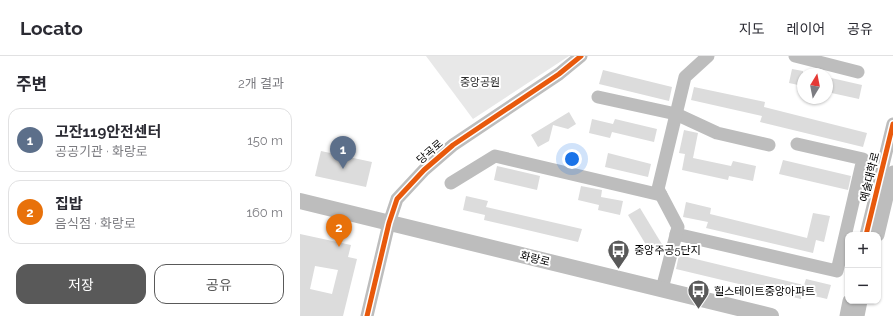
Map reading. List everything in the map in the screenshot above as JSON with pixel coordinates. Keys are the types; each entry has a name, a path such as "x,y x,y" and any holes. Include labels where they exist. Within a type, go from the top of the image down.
{"main road":[{"name":"화랑로","path":"300,201 771,316"}],"street":[{"name":"당곡로","path":"367,316 388,223 397,199 424,170 453,146 559,74 581,56"},
{"path":"662,289 678,227 658,189 685,77 708,56"},
{"path":"795,56 858,72"},
{"path":"598,96 676,114 717,133 769,145"},
{"name":"예술대학로","path":"867,232 893,124"},
{"path":"676,234 837,271 863,159 797,144"},
{"path":"451,183 495,156 661,195"},
{"name":"예술대학로","path":"879,232 893,172"},
{"path":"846,316 848,304"},
{"path":"858,316 860,304"}],"green space":[{"name":"중앙공원","path":"426,56 569,56 473,119"}],"building":[{"path":"792,69 797,70 797,85 789,83"},
{"path":"603,70 672,87 669,101 599,84"},
{"path":"833,78 862,85 859,99 833,93"},
{"path":"694,87 765,102 764,107 867,133 863,147 760,122 762,116 691,100"},
{"path":"569,112 576,124 568,129 553,125 549,141 538,147 531,135"},
{"path":"592,119 613,124 615,119 657,129 654,142 612,132 610,138 589,133"},
{"path":"684,130 698,133 693,158 731,166 733,161 756,166 753,181 729,176 728,180 682,170 685,154 679,153"},
{"path":"321,151 372,162 366,187 315,176"},
{"path":"608,153 651,164 648,177 605,167"},
{"path":"783,160 851,176 848,190 779,174"},
{"path":"497,166 540,176 537,190 494,180"},
{"path":"581,186 602,190 601,197 623,201 620,215 598,210 599,205 578,200"},
{"path":"466,196 488,201 486,207 582,229 578,242 484,220 485,215 463,210"},
{"path":"686,202 711,208 710,214 807,238 813,213 830,216 824,242 816,240 813,253 706,228 708,222 683,217"},
{"path":"640,208 663,246 651,253 628,215"},
{"path":"300,234 351,245 348,257 357,259 343,316 300,316","holes":["315,266 338,270 332,294 310,289"]},
{"path":"679,255 804,285 806,279 831,285 827,299 802,293 801,299 676,269"}],"cycle path":[{"path":"367,316 389,223 397,199 424,170 453,145 559,74 581,56"},
{"path":"867,232 893,124"}],"place":[{"name":"고잔119안전센터","path":"343,169"},
{"name":"집밥","path":"339,247"},
{"name":"중앙주공5단지","path":"618,270"},
{"name":"힐스테이트중앙아파트","path":"699,310"}]}
